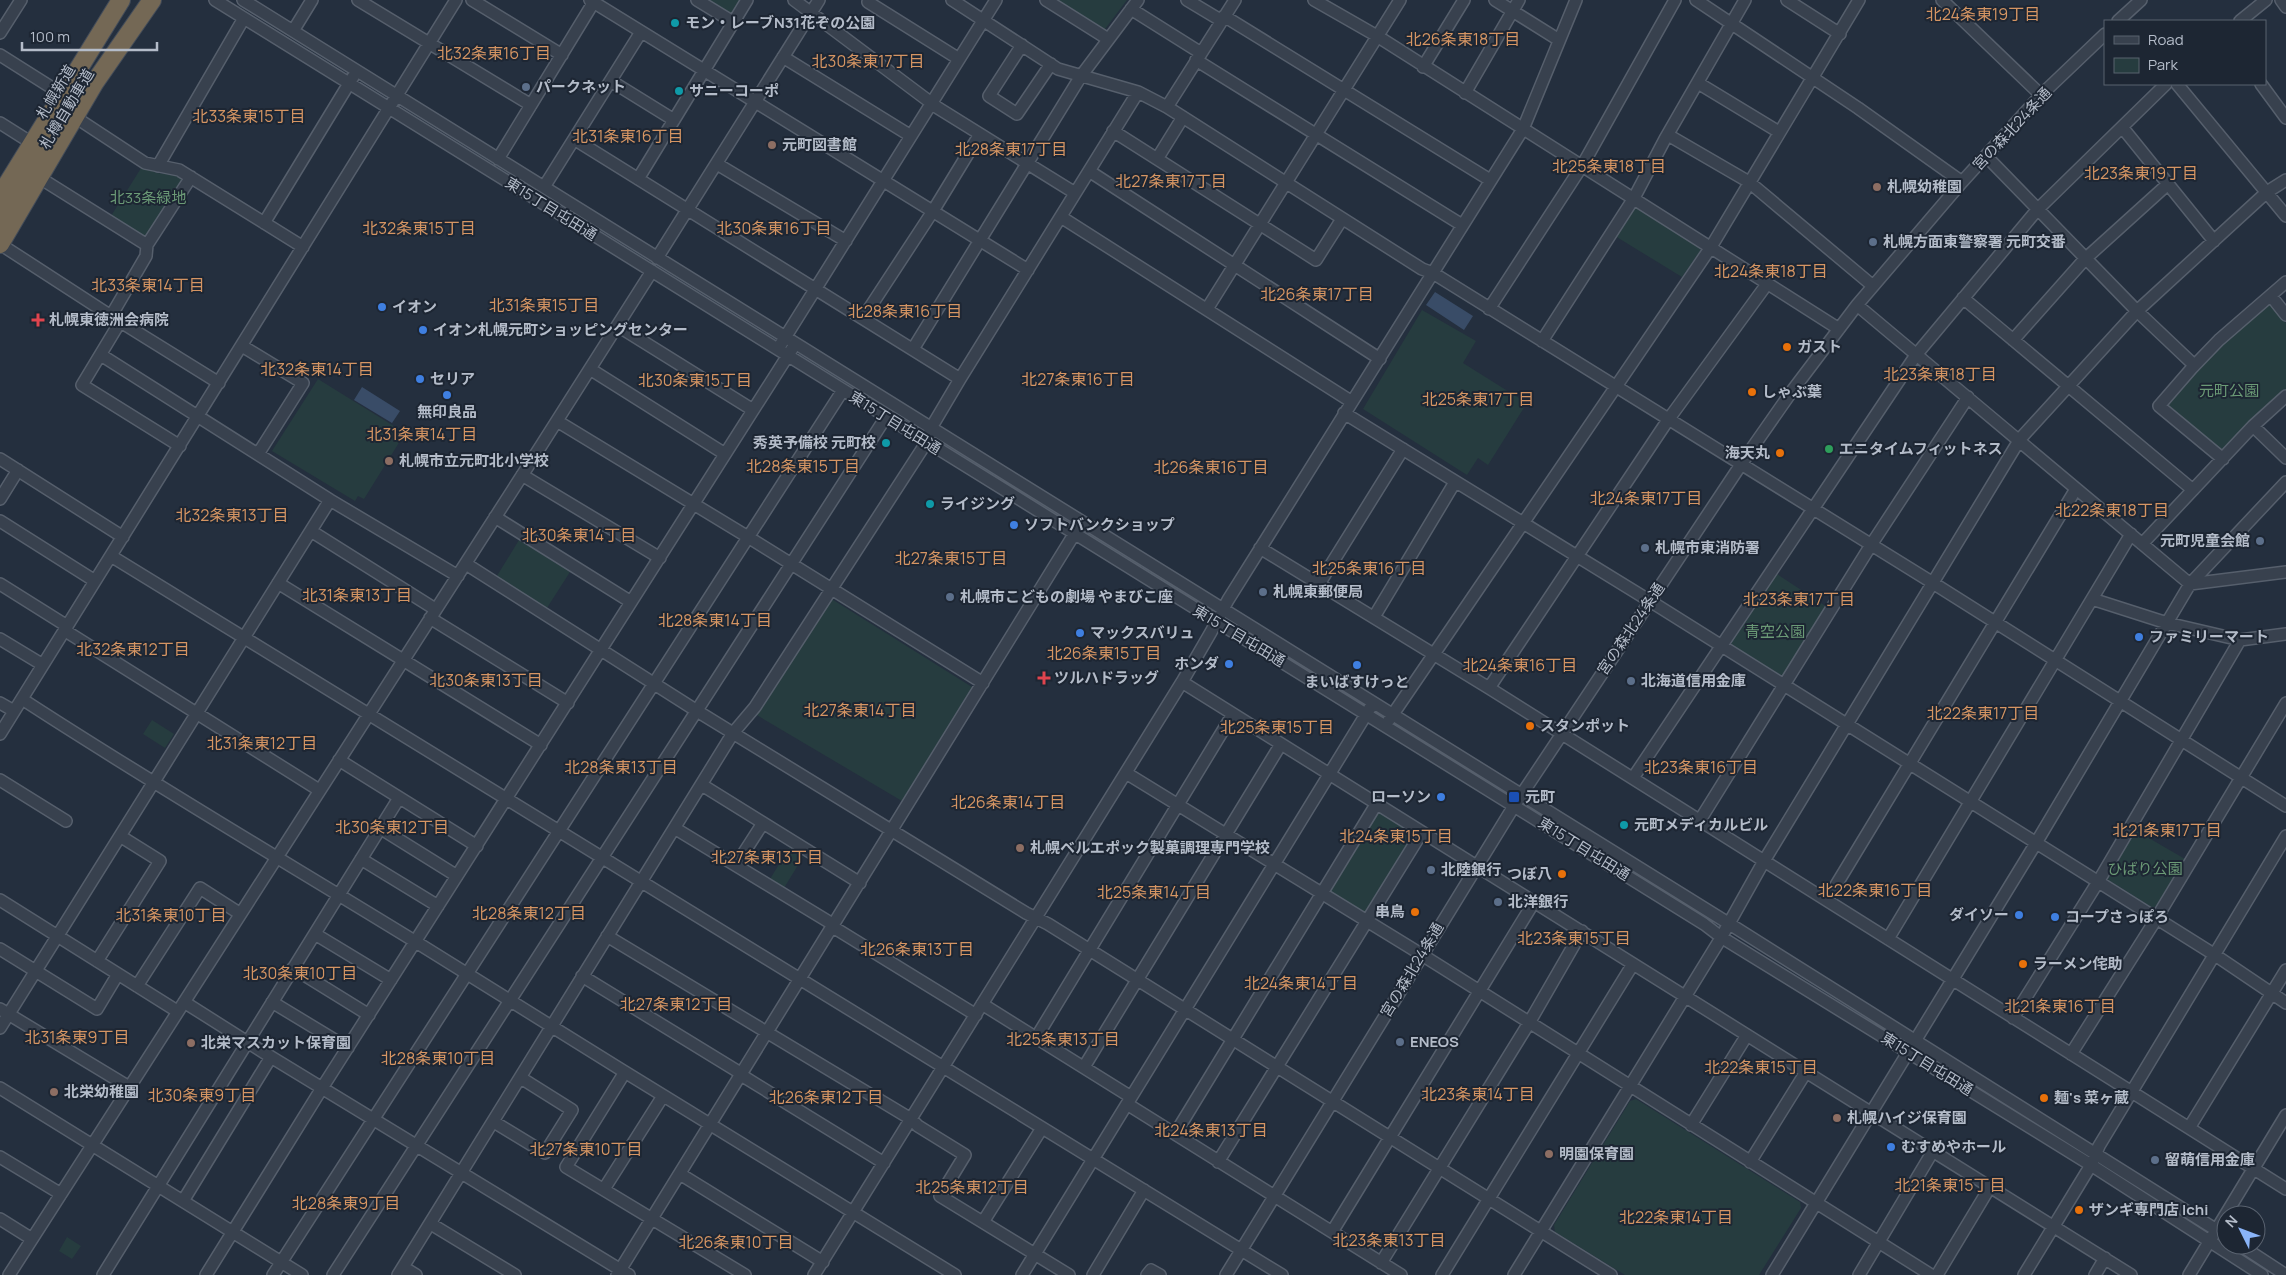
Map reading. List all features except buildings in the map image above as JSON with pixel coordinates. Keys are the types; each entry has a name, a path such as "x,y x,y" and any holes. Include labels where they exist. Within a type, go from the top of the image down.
{"highway":[{"name":"札幌新道","path":"0,184 110,0"},
{"name":"札樽自動車道","path":"0,196 88,50 121,0"},
{"name":"札樽自動車道","path":"0,220 100,57 138,0"},
{"name":"札幌新道","path":"0,244 95,82 152,0"}],"street":[{"path":"0,33 21,0"},
{"name":"東15丁目屯田通","path":"215,0 783,352 926,443 1704,924 1721,937 2091,1165 2105,1176 2262,1275"},
{"path":"293,31 312,0"},
{"path":"358,0 531,105"},
{"path":"0,734 456,0"},
{"path":"472,0 562,54"},
{"path":"697,0 733,22"},
{"path":"638,179 747,0"},
{"path":"794,0 932,103 1076,193"},
{"path":"657,258 819,0"},
{"path":"869,0 868,2 959,60"},
{"path":"952,0 1058,70 1138,92 1167,107 1422,269 1433,272 1542,342 1933,583 2286,806"},
{"path":"206,1275 322,1088 753,410 815,289 996,0"},
{"path":"1046,0 1108,39"},
{"path":"1187,0 1344,90 1490,180"},
{"path":"1167,107 1235,0"},
{"path":"1314,0 1377,36 1423,67 1634,198 1839,329"},
{"path":"1207,309 1400,0"},
{"path":"1423,67 1464,0"},
{"path":"1495,0 1559,40"},
{"path":"1465,93 1519,0"},
{"path":"814,1275 1182,682 1217,622 1222,608 1523,129 1576,0"},
{"path":"1489,309 1582,166 1675,0"},
{"path":"1696,0 1962,182"},
{"path":"1542,342 1634,198 1745,0"},
{"path":"1787,0 1840,34"},
{"path":"1385,726 1711,247 1859,0"},
{"path":"1942,0 2041,95"},
{"path":"2122,20 2141,0"},
{"path":"2241,20 2266,0"},
{"path":"2281,0 2286,7"},
{"name":"東15丁目屯田通","path":"249,1 357,71 1728,923 2216,1230"},
{"path":"498,158 593,1 1028,270"},
{"path":"912,349 1081,76 1134,4 1198,57 1316,134 1462,225"},
{"path":"158,166 244,18"},
{"path":"544,187 641,32"},
{"name":"宮の森北24条通","path":"1226,1275 1521,794 1741,465 1839,329 1873,286 1962,182 2041,95 2104,35"},
{"path":"1022,45 989,96 1018,114 1051,64"},
{"path":"0,55 56,91"},
{"path":"783,57 911,136"},
{"path":"264,223 357,71"},
{"path":"611,81 674,120"},
{"path":"1698,82 1779,132"},
{"path":"1633,778 1916,355 2037,210 2165,85"},
{"path":"2178,85 2286,216"},
{"path":"2262,85 2286,118"},
{"path":"416,1275 401,1271 521,1078 550,1027 643,882 733,733 755,707 926,443 931,428 960,378 1138,92"},
{"path":"75,117 145,163 179,170 303,248"},
{"path":"1157,159 1183,117"},
{"path":"0,123 27,140"},
{"path":"2122,127 2214,241"},
{"path":"1113,131 1316,260 1342,219"},
{"path":"863,318 933,211 980,134"},
{"path":"1668,135 1749,182 1873,286"},
{"path":"574,139 960,378"},
{"path":"1986,156 2085,259 2194,365"},
{"path":"717,164 846,240"},
{"path":"1089,171 1380,359"},
{"path":"180,446 82,386 101,355 146,256 148,245 190,177"},
{"path":"40,178 148,245"},
{"path":"1514,1275 1721,937 1764,861 2020,439 2137,311 2267,192 2286,180"},
{"path":"2013,340 2085,259 2168,184"},
{"path":"1061,216 1352,402"},
{"path":"0,244 219,383"},
{"path":"9,1275 239,913 466,564 652,271"},
{"path":"2223,459 2159,406 2194,365 2286,282"},
{"path":"1489,688 1668,420 1767,284"},
{"path":"2271,296 2286,315"},
{"path":"1963,298 2193,490"},
{"path":"1857,305 2020,439 2076,489 2190,584 2286,572"},
{"path":"618,326 753,410"},
{"path":"242,346 303,383 258,454"},
{"path":"101,355 330,500 458,576"},
{"path":"590,369 725,454"},
{"path":"273,1275 843,390"},
{"path":"2142,544 2253,426 2286,396"},
{"path":"1700,820 1871,545 1968,397"},
{"path":"1344,413 1577,558 1650,601 1971,802 2215,955 2286,1003"},
{"path":"333,1275 886,417"},
{"path":"557,421 983,683"},
{"path":"2253,426 2286,458"},
{"path":"1319,584 1403,450"},
{"path":"0,459 123,537"},
{"path":"0,499 18,470"},
{"path":"522,475 660,558"},
{"path":"1374,618 1455,482"},
{"path":"1772,1275 2036,843 2190,584 2286,482"},
{"path":"1827,900 2076,489"},
{"path":"0,1028 4,1012 35,971 58,936 330,500"},
{"path":"495,517 632,602"},
{"path":"0,521 95,581"},
{"path":"0,900 137,986 181,1006 247,1042 374,1118 622,1273 653,1218 1082,522"},
{"path":"311,531 432,614 568,702"},
{"path":"1888,939 2131,534"},
{"path":"1260,548 1489,688 2286,1189"},
{"path":"111,556 1282,1275"},
{"path":"466,564 697,711 1090,950 1276,1068 1541,1231 1604,1273"},
{"path":"278,583 404,658 541,745"},
{"path":"0,584 319,790"},
{"path":"2092,599 2167,623 2240,640 2286,634"},
{"path":"0,639 43,665"},
{"path":"2013,1018 2098,882 2240,640"},
{"path":"1182,682 2131,1275"},
{"path":"22,699 153,783 955,1275"},
{"path":"2071,1054 2156,918 2286,702"},
{"path":"0,703 14,711"},
{"path":"1022,1275 1373,703"},
{"path":"1036,1038 1179,806 1233,714"},
{"path":"1084,1067 1281,744"},
{"path":"339,760 477,846"},
{"path":"1126,773 1421,955 1931,1275"},
{"path":"0,780 66,820"},
{"path":"702,785 860,883"},
{"path":"103,1275 399,798"},
{"path":"1175,1134 1377,804"},
{"path":"736,865 763,823"},
{"path":"380,828 457,876"},
{"path":"676,828 976,1016"},
{"path":"1218,1162 1422,832"},
{"path":"96,961 160,861 120,836"},
{"path":"2024,1275 2286,836"},
{"path":"361,859 438,906"},
{"path":"137,986 200,888 239,913"},
{"path":"1332,1232 1534,902"},
{"path":"1381,1263 1529,1023 1582,931"},
{"path":"315,934 391,980"},
{"path":"607,936 911,1119 918,1126 965,1155 940,1196 1069,1275"},
{"path":"0,949 97,1009 118,974"},
{"path":"1442,1275 1490,1200 1633,964"},
{"path":"293,968 369,1014"},
{"path":"2189,1128 2286,970"},
{"path":"582,976 884,1163"},
{"path":"272,1002 348,1048"},
{"path":"982,1004 1084,1067 1175,1134 1218,1162 1401,1275"},
{"path":"4,1012 128,1087"},
{"path":"1691,1125 1747,1035"},
{"path":"183,1201 271,1057"},
{"path":"625,1072 566,1167 745,1275"},
{"path":"1750,1162 1806,1072"},
{"path":"494,1122 545,1153 572,1110 521,1078"},
{"path":"0,1088 302,1275"},
{"path":"604,1190 663,1096"},
{"path":"2236,1205 2286,1115"},
{"path":"983,1222 1042,1128"},
{"path":"1859,1275 1933,1151"},
{"path":"0,1157 61,1194"},
{"path":"680,1174 823,1262"},
{"path":"1937,1275 1990,1187"},
{"path":"1093,1275 1144,1190"},
{"path":"0,1219 32,1239"},
{"path":"431,1224 515,1275"},
{"path":"2189,1275 2209,1241 2216,1236"},
{"path":"2256,1255 2286,1274"},
{"path":"2095,1275 2105,1258"},
{"path":"1148,1275 1151,1270 1160,1275"}],"green space":[{"path":"703,0 744,0 733,18"},
{"path":"1053,0 1127,0 1102,33"},
{"name":"北33条緑地","path":"143,165 157,173 174,175 186,181 149,240 111,216"},
{"path":"1638,207 1700,246 1700,251 1682,277 1615,236 1633,209"},
{"name":"元町公園","path":"2268,304 2271,304 2286,323 2286,391 2224,451 2221,451 2166,406 2195,370"},
{"path":"1422,310 1476,341 1463,363 1527,403 1488,465 1478,458 1467,475 1363,409"},
{"path":"318,379 405,433 364,499 358,496 355,501 272,451"},
{"path":"519,540 570,572 545,611 495,579"},
{"name":"青空公園","path":"1777,574 1827,607 1786,674 1781,675 1732,645 1731,641"},
{"path":"830,598 972,687 902,801 755,714"},
{"path":"152,720 174,734 165,748 143,734"},
{"path":"1379,810 1414,832 1415,835 1366,913 1331,892 1331,888"},
{"name":"ひばり公園","path":"2135,830 2185,859 2153,908 2107,879 2106,876"},
{"path":"789,848 803,857 784,888 770,879"},
{"path":"1636,1099 1800,1202 1801,1208 1759,1275 1625,1275 1555,1232 1554,1225 1630,1101"},
{"path":"67,1237 81,1246 72,1259 59,1251"}],"water":[{"path":"1435,292 1473,316 1464,330 1426,305"},
{"path":"362,387 400,411 392,423 354,400"}],"place":[{"name":"モン・レーブN31花ぞの公園","path":"675,23"},
{"name":"パークネット","path":"526,87"},
{"name":"サニーコーポ","path":"679,91"},
{"name":"元町図書館","path":"772,145"},
{"name":"札幌幼稚園","path":"1877,187"},
{"name":"札幌方面東警察署 元町交番","path":"1873,242"},
{"name":"イオン","path":"382,307"},
{"name":"札幌東徳洲会病院","path":"38,320"},
{"name":"イオン札幌元町ショッピングセンター","path":"423,330"},
{"name":"ガスト","path":"1787,347"},
{"name":"セリア","path":"420,379"},
{"name":"しゃぶ葉","path":"1752,392"},
{"name":"無印良品","path":"447,395"},
{"name":"秀英予備校 元町校","path":"886,443"},
{"name":"エニタイムフィットネス","path":"1829,449"},
{"name":"海天丸","path":"1780,453"},
{"name":"札幌市立元町北小学校","path":"389,461"},
{"name":"ライジング","path":"930,504"},
{"name":"ソフトバンクショップ","path":"1014,525"},
{"name":"元町児童会館","path":"2260,541"},
{"name":"札幌市東消防署","path":"1645,548"},
{"name":"札幌東郵便局","path":"1263,592"},
{"name":"札幌市こどもの劇場 やまびこ座","path":"950,597"},
{"name":"マックスバリュ","path":"1080,633"},
{"name":"ファミリーマート","path":"2139,637"},
{"name":"ホンダ","path":"1229,664"},
{"name":"まいばすけっと","path":"1357,665"},
{"name":"ツルハドラッグ","path":"1044,678"},
{"name":"北海道信用金庫","path":"1631,681"},
{"name":"スタンポット","path":"1530,726"},
{"name":"ローソン","path":"1441,797"},
{"name":"元町","path":"1514,797"},
{"name":"元町メディカルビル","path":"1624,825"},
{"name":"札幌ベルエポック製菓調理専門学校","path":"1020,848"},
{"name":"北陸銀行","path":"1431,870"},
{"name":"つぼ八","path":"1562,874"},
{"name":"北洋銀行","path":"1498,902"},
{"name":"串鳥","path":"1415,912"},
{"name":"ダイソー","path":"2019,915"},
{"name":"コープさっぽろ","path":"2055,917"},
{"name":"ラーメン侘助","path":"2023,964"},
{"name":"ENEOS","path":"1400,1042"},
{"name":"北栄マスカット保育園","path":"191,1043"},
{"name":"北栄幼稚園","path":"54,1092"},
{"name":"麺's 菜ヶ蔵","path":"2044,1098"},
{"name":"札幌ハイジ保育園","path":"1837,1118"},
{"name":"むすめやホール","path":"1891,1147"},
{"name":"明園保育園","path":"1549,1154"},
{"name":"留萌信用金庫","path":"2155,1160"},
{"name":"ザンギ専門店 Ichi","path":"2079,1210"}],"district":[{"name":"北24条東19丁目","path":"1983,14"},
{"name":"北26条東18丁目","path":"1463,39"},
{"name":"北32条東16丁目","path":"494,53"},
{"name":"北30条東17丁目","path":"868,61"},
{"name":"北33条東15丁目","path":"249,116"},
{"name":"北31条東16丁目","path":"628,136"},
{"name":"北28条東17丁目","path":"1011,149"},
{"name":"北25条東18丁目","path":"1609,166"},
{"name":"北23条東19丁目","path":"2141,173"},
{"name":"北27条東17丁目","path":"1171,181"},
{"name":"北32条東15丁目","path":"419,228"},
{"name":"北30条東16丁目","path":"774,228"},
{"name":"北24条東18丁目","path":"1771,271"},
{"name":"北33条東14丁目","path":"148,285"},
{"name":"北26条東17丁目","path":"1317,294"},
{"name":"北31条東15丁目","path":"544,305"},
{"name":"北28条東16丁目","path":"905,311"},
{"name":"北32条東14丁目","path":"317,369"},
{"name":"北23条東18丁目","path":"1940,374"},
{"name":"北27条東16丁目","path":"1078,379"},
{"name":"北30条東15丁目","path":"695,380"},
{"name":"北25条東17丁目","path":"1478,399"},
{"name":"北31条東14丁目","path":"422,434"},
{"name":"北28条東15丁目","path":"803,466"},
{"name":"北26条東16丁目","path":"1211,467"},
{"name":"北24条東17丁目","path":"1646,498"},
{"name":"北22条東18丁目","path":"2112,510"},
{"name":"北32条東13丁目","path":"232,515"},
{"name":"北30条東14丁目","path":"579,535"},
{"name":"北27条東15丁目","path":"951,558"},
{"name":"北25条東16丁目","path":"1369,568"},
{"name":"北31条東13丁目","path":"357,595"},
{"name":"北23条東17丁目","path":"1799,599"},
{"name":"北28条東14丁目","path":"715,620"},
{"name":"北32条東12丁目","path":"133,649"},
{"name":"北26条東15丁目","path":"1104,653"},
{"name":"北24条東16丁目","path":"1520,665"},
{"name":"北30条東13丁目","path":"486,680"},
{"name":"北27条東14丁目","path":"860,710"},
{"name":"北22条東17丁目","path":"1983,713"},
{"name":"北25条東15丁目","path":"1277,727"},
{"name":"北31条東12丁目","path":"262,743"},
{"name":"北28条東13丁目","path":"621,767"},
{"name":"北23条東16丁目","path":"1701,767"},
{"name":"北26条東14丁目","path":"1008,802"},
{"name":"北30条東12丁目","path":"392,827"},
{"name":"北21条東17丁目","path":"2167,830"},
{"name":"北24条東15丁目","path":"1396,836"},
{"name":"北27条東13丁目","path":"767,857"},
{"name":"北22条東16丁目","path":"1875,890"},
{"name":"北25条東14丁目","path":"1154,892"},
{"name":"北28条東12丁目","path":"529,913"},
{"name":"北31条東10丁目","path":"171,915"},
{"name":"北23条東15丁目","path":"1574,938"},
{"name":"北26条東13丁目","path":"917,949"},
{"name":"北30条東10丁目","path":"300,973"},
{"name":"北24条東14丁目","path":"1301,983"},
{"name":"北27条東12丁目","path":"676,1004"},
{"name":"北21条東16丁目","path":"2060,1006"},
{"name":"北31条東9丁目","path":"77,1037"},
{"name":"北25条東13丁目","path":"1063,1039"},
{"name":"北28条東10丁目","path":"438,1058"},
{"name":"北22条東15丁目","path":"1761,1067"},
{"name":"北23条東14丁目","path":"1478,1094"},
{"name":"北30条東9丁目","path":"202,1095"},
{"name":"北26条東12丁目","path":"826,1097"},
{"name":"北24条東13丁目","path":"1211,1130"},
{"name":"北27条東10丁目","path":"586,1149"},
{"name":"北21条東15丁目","path":"1950,1185"},
{"name":"北25条東12丁目","path":"972,1187"},
{"name":"北28条東9丁目","path":"346,1203"},
{"name":"北22条東14丁目","path":"1676,1217"},
{"name":"北23条東13丁目","path":"1389,1240"},
{"name":"北26条東10丁目","path":"736,1242"}]}
